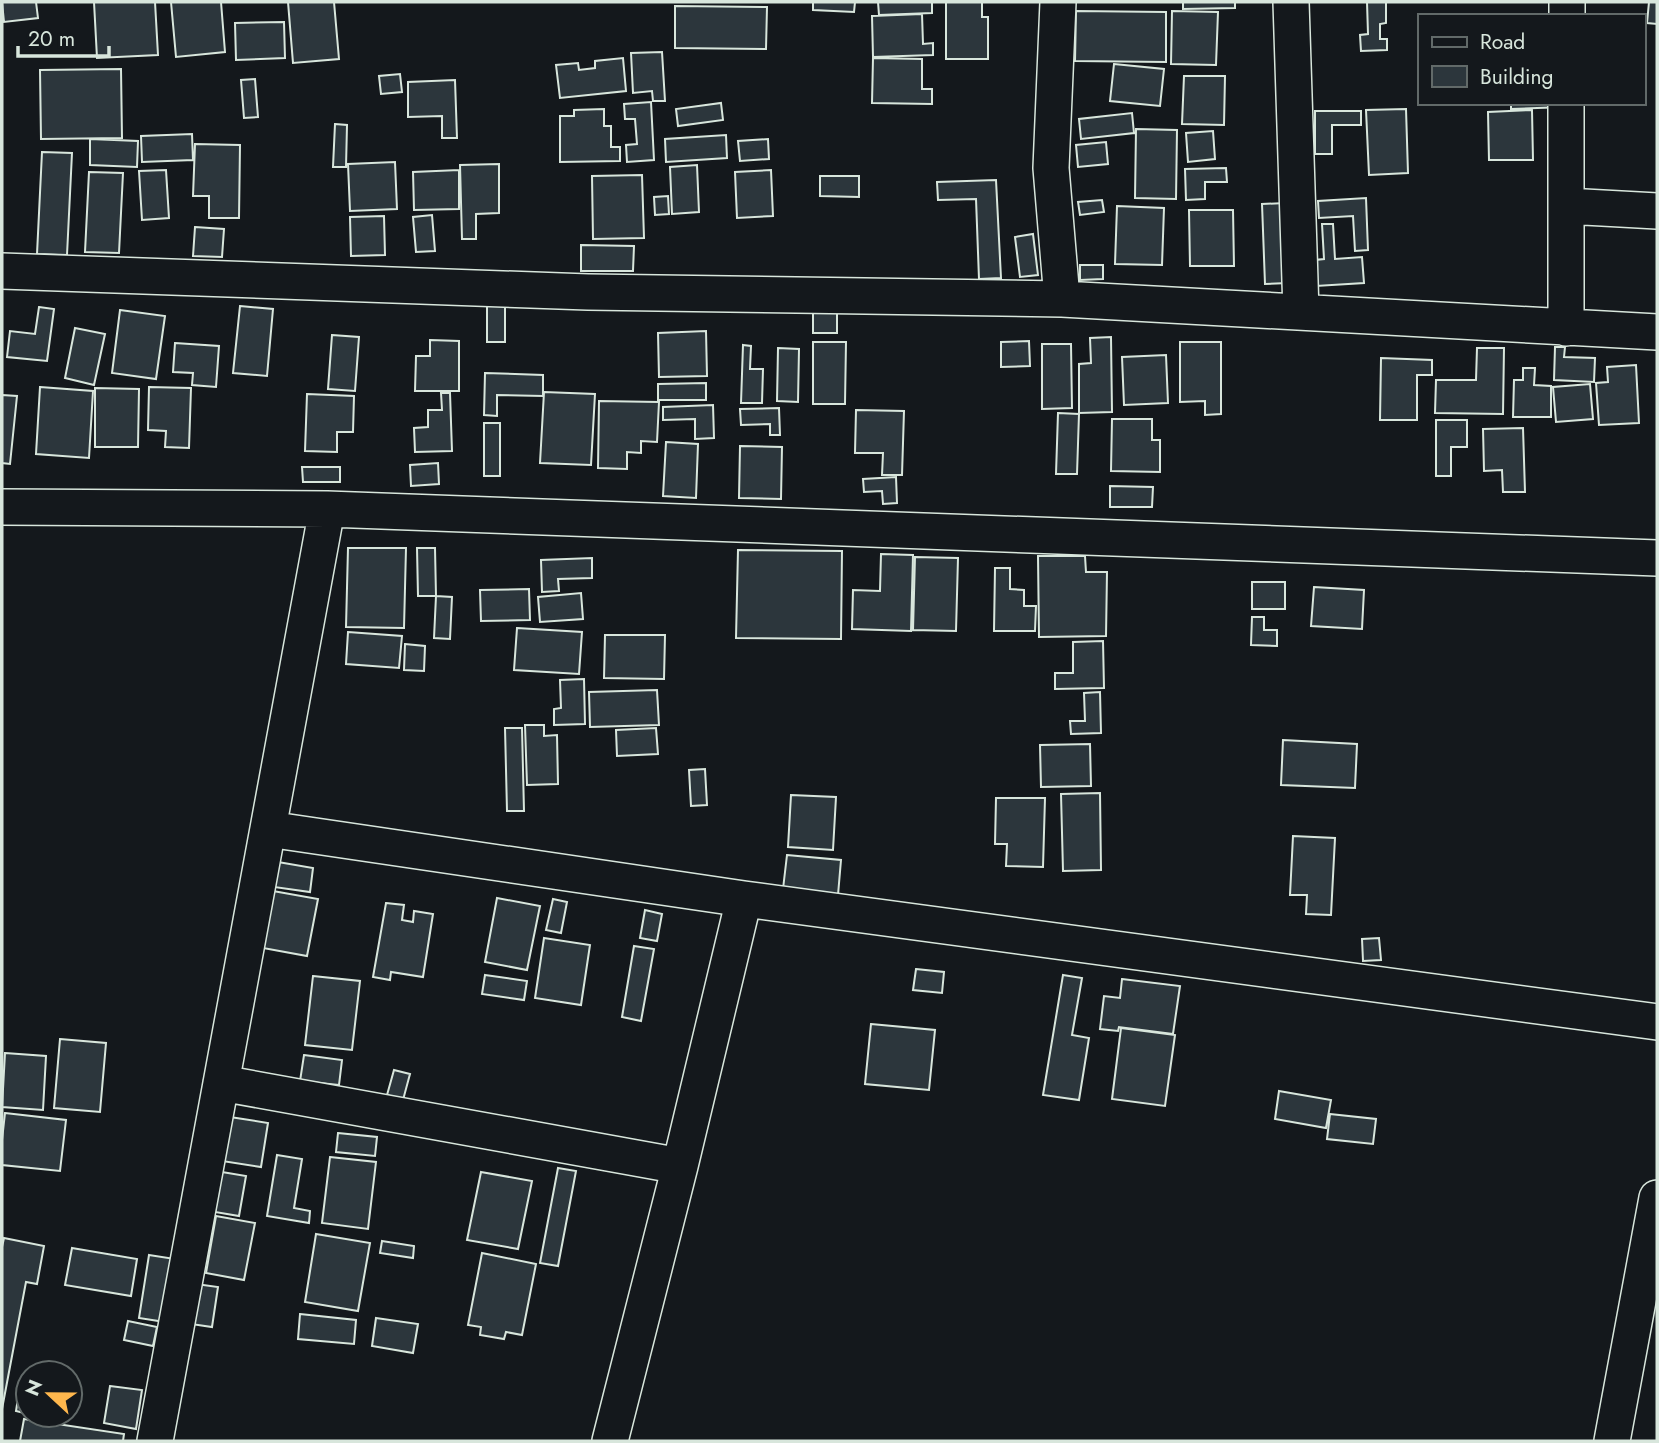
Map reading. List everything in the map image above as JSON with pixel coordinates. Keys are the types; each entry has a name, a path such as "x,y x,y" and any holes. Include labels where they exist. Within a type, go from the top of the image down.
{"street":[{"path":"1058,2 1051,168 1062,299"},
{"path":"1291,2 1301,312"},
{"path":"1566,105 1566,328"},
{"path":"1566,205 1657,211"},
{"path":"2,271 588,292 1062,299 1657,332"},
{"path":"2,507 327,509 1657,558"},
{"path":"155,1441 327,509"},
{"path":"268,829 744,899 1657,1021"},
{"path":"610,1441 744,899"},
{"path":"221,1083 680,1166"},
{"path":"1612,1441 1657,1198"}],"building":[{"path":"2,2 36,2 38,18 4,22"},
{"path":"94,2 155,2 158,55 97,58"},
{"path":"171,2 221,2 225,52 176,57"},
{"path":"288,2 334,2 339,59 293,63"},
{"path":"813,2 855,2 854,12 813,10"},
{"path":"878,2 932,2 932,13 879,15"},
{"path":"946,2 982,2 982,17 988,17 988,59 946,59"},
{"path":"1183,2 1235,2 1235,8 1183,9"},
{"path":"1367,2 1386,2 1386,23 1380,24 1380,39 1387,39 1387,50 1361,51 1360,35 1368,34"},
{"path":"1649,2 1657,2 1657,24 1647,23"},
{"path":"675,6 767,7 766,49 675,48"},
{"path":"1076,11 1166,12 1166,62 1075,61"},
{"path":"1172,11 1218,12 1216,65 1171,64"},
{"path":"922,14 923,44 933,43 933,55 873,57 872,16"},
{"path":"284,22 285,58 236,60 235,23"},
{"path":"662,52 665,101 653,101 652,91 633,93 631,53"},
{"path":"623,58 626,91 560,98 556,65 578,63 579,70 595,68 595,61"},
{"path":"873,58 922,59 922,89 932,89 932,104 872,103"},
{"path":"1114,64 1164,69 1160,106 1110,101"},
{"path":"121,69 122,138 41,139 40,70"},
{"path":"400,74 402,92 381,94 379,76"},
{"path":"1184,76 1225,76 1224,125 1182,124"},
{"path":"255,79 258,117 244,118 241,80"},
{"path":"455,80 457,138 442,138 442,116 408,117 408,82"},
{"path":"651,102 654,160 627,162 626,145 637,144 635,119 625,119 624,104"},
{"path":"721,103 723,120 678,126 676,109"},
{"path":"1511,105 1564,105 1564,107 1511,109"},
{"path":"604,109 604,126 611,126 611,147 620,147 620,161 560,162 560,116 574,116 574,110"},
{"path":"1406,109 1408,173 1369,175 1366,110"},
{"path":"1532,110 1533,160 1489,160 1488,112"},
{"path":"1315,111 1361,111 1361,125 1332,125 1332,154 1315,154"},
{"path":"1132,113 1134,133 1081,139 1079,119"},
{"path":"335,124 347,125 346,167 333,167"},
{"path":"1136,129 1177,130 1176,199 1135,198"},
{"path":"1213,131 1215,159 1188,162 1186,133"},
{"path":"192,134 193,160 142,162 141,136"},
{"path":"726,135 727,158 666,162 665,139"},
{"path":"90,139 138,141 137,167 90,165"},
{"path":"768,139 769,159 740,161 738,141"},
{"path":"1106,142 1108,164 1078,167 1076,145"},
{"path":"195,144 240,145 239,218 209,218 209,196 193,196"},
{"path":"42,152 72,153 67,255 37,254"},
{"path":"395,162 397,209 350,211 348,164"},
{"path":"499,164 499,213 476,214 476,239 462,239 460,165"},
{"path":"697,165 699,212 672,214 670,167"},
{"path":"1226,168 1227,182 1205,182 1205,199 1186,200 1185,169"},
{"path":"166,170 169,218 142,220 139,171"},
{"path":"459,170 459,209 414,210 413,172"},
{"path":"771,170 773,216 737,218 735,172"},
{"path":"89,172 123,173 119,253 85,252"},
{"path":"642,175 644,238 593,239 592,176"},
{"path":"820,176 859,176 859,197 820,196"},
{"path":"996,180 1001,278 979,279 976,199 938,200 937,182"},
{"path":"668,196 669,214 655,215 654,197"},
{"path":"1366,198 1368,250 1355,251 1353,216 1319,218 1318,201"},
{"path":"1102,200 1104,212 1080,215 1078,202"},
{"path":"1285,203 1288,283 1265,284 1262,204"},
{"path":"1117,206 1164,208 1162,265 1115,264"},
{"path":"1189,210 1233,210 1234,266 1190,266"},
{"path":"432,215 435,251 416,252 413,217"},
{"path":"384,216 385,255 351,256 350,217"},
{"path":"1322,224 1333,224 1335,259 1362,257 1364,283 1316,286 1315,260 1324,259"},
{"path":"195,227 224,229 222,257 193,256"},
{"path":"1033,234 1038,275 1020,277 1015,237"},
{"path":"581,245 634,246 633,271 581,271"},
{"path":"1080,265 1103,265 1103,279 1080,280"},
{"path":"487,302 505,302 505,342 487,342"},
{"path":"240,306 273,309 267,376 233,373"},
{"path":"39,307 54,309 47,361 7,357 10,331 35,334"},
{"path":"813,308 837,308 837,333 813,333"},
{"path":"120,310 165,316 156,379 112,373"},
{"path":"75,328 105,334 94,385 65,378"},
{"path":"706,331 707,376 659,377 658,333"},
{"path":"332,335 359,337 355,391 328,389"},
{"path":"1111,337 1112,412 1079,413 1079,364 1091,363 1090,338"},
{"path":"430,340 459,341 459,391 415,391 416,356 430,356"},
{"path":"1029,341 1030,366 1001,367 1001,342"},
{"path":"813,342 846,342 845,404 813,404"},
{"path":"1180,342 1221,342 1221,414 1205,415 1205,401 1180,402"},
{"path":"175,343 219,346 216,387 192,385 193,373 173,372"},
{"path":"1042,344 1071,344 1072,408 1042,409"},
{"path":"743,345 751,346 750,369 763,369 762,403 741,403"},
{"path":"1555,347 1565,347 1564,357 1595,358 1594,382 1554,380"},
{"path":"778,348 799,349 798,402 777,401"},
{"path":"1477,348 1504,348 1503,414 1435,413 1436,380 1476,380"},
{"path":"1166,355 1168,403 1124,405 1122,357"},
{"path":"1381,358 1432,360 1432,375 1417,375 1417,420 1380,420"},
{"path":"1636,365 1639,423 1599,425 1596,383 1608,382 1607,367"},
{"path":"1523,368 1535,368 1534,385 1551,386 1551,417 1513,417 1514,380 1523,380"},
{"path":"485,373 543,375 543,396 497,395 497,416 484,415"},
{"path":"706,383 706,400 658,400 658,384"},
{"path":"1590,384 1593,419 1556,422 1553,387"},
{"path":"40,387 93,391 89,458 36,454"},
{"path":"149,387 191,388 189,448 165,447 166,431 148,430"},
{"path":"95,388 139,389 138,447 95,447"},
{"path":"544,392 595,394 591,465 540,463"},
{"path":"441,393 450,393 452,451 415,452 414,428 428,427 428,410 442,410"},
{"path":"307,394 354,396 353,432 337,432 337,452 305,451"},
{"path":"2,395 17,396 10,464 2,463"},
{"path":"599,401 659,402 657,442 641,441 641,453 627,452 627,469 598,468"},
{"path":"713,405 714,438 695,439 695,419 663,420 663,407"},
{"path":"779,408 780,435 770,435 770,424 741,425 740,409"},
{"path":"856,410 904,411 902,475 882,475 883,453 855,453"},
{"path":"1058,413 1079,414 1077,474 1056,474"},
{"path":"1112,419 1152,419 1152,440 1160,440 1160,472 1111,471"},
{"path":"1436,420 1467,420 1467,447 1451,447 1451,476 1436,476"},
{"path":"484,423 500,423 500,476 484,476"},
{"path":"1523,428 1525,492 1503,492 1502,470 1484,471 1483,429"},
{"path":"666,442 698,444 696,498 663,496"},
{"path":"740,446 782,447 781,499 739,498"},
{"path":"438,463 439,484 411,486 410,465"},
{"path":"302,467 340,467 340,482 303,482"},
{"path":"896,477 897,503 883,504 882,491 864,492 863,479"},
{"path":"1110,486 1153,487 1152,507 1110,507"},
{"path":"348,548 406,548 404,628 346,627"},
{"path":"417,548 435,548 436,596 418,596"},
{"path":"738,550 842,551 841,639 736,638"},
{"path":"881,554 913,555 911,631 852,629 853,590 880,591"},
{"path":"1038,556 1085,556 1086,572 1107,572 1106,636 1039,637"},
{"path":"915,557 958,558 956,631 913,630"},
{"path":"592,558 592,578 558,579 559,591 542,592 541,560"},
{"path":"995,568 1010,568 1010,589 1024,590 1024,606 1036,606 1035,631 994,631"},
{"path":"1252,582 1285,582 1285,609 1252,609"},
{"path":"1314,587 1364,590 1362,629 1311,626"},
{"path":"529,589 530,620 481,621 480,590"},
{"path":"581,593 583,619 540,622 538,597"},
{"path":"436,596 452,597 450,639 434,638"},
{"path":"1252,617 1264,617 1264,630 1277,630 1277,646 1251,645"},
{"path":"517,628 582,632 579,674 514,670"},
{"path":"348,632 402,636 399,668 346,664"},
{"path":"605,635 665,635 664,679 604,678"},
{"path":"1103,641 1104,688 1055,689 1055,673 1073,673 1073,642"},
{"path":"405,644 425,646 424,671 404,670"},
{"path":"584,679 585,724 554,725 554,709 561,708 560,680"},
{"path":"657,690 659,725 590,727 589,692"},
{"path":"1100,692 1101,733 1071,734 1070,721 1085,721 1084,693"},
{"path":"525,725 544,725 544,736 557,735 558,784 527,785"},
{"path":"505,728 522,728 524,811 507,811"},
{"path":"656,728 658,754 617,756 616,730"},
{"path":"1283,740 1357,744 1355,788 1281,785"},
{"path":"1090,744 1091,786 1041,787 1040,745"},
{"path":"705,769 707,805 691,806 689,770"},
{"path":"1100,793 1101,870 1063,871 1061,794"},
{"path":"791,795 836,797 833,850 788,847"},
{"path":"996,798 1045,798 1043,867 1006,866 1007,844 995,844"},
{"path":"1293,836 1335,838 1331,915 1306,914 1307,895 1290,895"},
{"path":"787,855 841,860 838,895 783,889"},
{"path":"278,862 313,868 310,892 274,887"},
{"path":"273,891 318,899 307,956 263,948"},
{"path":"497,898 540,906 527,970 485,962"},
{"path":"553,899 567,902 561,933 546,930"},
{"path":"386,903 404,905 402,920 413,922 414,911 433,914 423,977 391,972 390,980 373,977"},
{"path":"645,910 662,914 657,941 640,938"},
{"path":"544,938 590,945 581,1005 535,998"},
{"path":"1379,938 1381,960 1363,961 1362,939"},
{"path":"634,946 654,949 641,1021 622,1017"},
{"path":"916,969 944,972 942,993 913,990"},
{"path":"485,975 527,981 524,1000 482,994"},
{"path":"1063,975 1082,978 1072,1035 1089,1038 1079,1100 1043,1095"},
{"path":"313,976 360,981 352,1050 305,1045"},
{"path":"1122,979 1180,986 1173,1034 1119,1027 1118,1031 1100,1029 1104,996 1120,998"},
{"path":"871,1024 935,1030 929,1090 865,1084"},
{"path":"1121,1028 1175,1035 1165,1106 1112,1099"},
{"path":"60,1039 106,1043 100,1112 54,1108"},
{"path":"5,1053 46,1056 43,1110 2,1107"},
{"path":"304,1055 342,1060 339,1085 300,1081"},
{"path":"394,1070 410,1074 403,1100 387,1095"},
{"path":"1279,1091 1331,1100 1326,1128 1275,1119"},
{"path":"5,1113 66,1120 60,1171 2,1165"},
{"path":"1330,1114 1376,1119 1373,1144 1327,1139"},
{"path":"230,1117 268,1123 261,1167 222,1161"},
{"path":"338,1133 377,1137 375,1156 336,1152"},
{"path":"277,1155 302,1159 294,1208 310,1211 309,1223 267,1216"},
{"path":"330,1157 376,1162 368,1229 322,1223"},
{"path":"558,1168 576,1171 558,1266 540,1263"},
{"path":"222,1172 246,1176 239,1216 215,1212"},
{"path":"481,1172 532,1181 518,1249 467,1240"},
{"path":"216,1216 255,1223 244,1280 206,1273"},
{"path":"316,1234 370,1243 358,1311 305,1302"},
{"path":"4,1238 44,1246 37,1284 26,1282 2,1409 2,1247"},
{"path":"382,1241 414,1246 413,1258 380,1253"},
{"path":"72,1248 137,1259 131,1296 65,1285"},
{"path":"482,1253 536,1264 522,1335 506,1332 504,1339 480,1335 481,1327 468,1325"},
{"path":"149,1255 175,1259 165,1322 139,1318"},
{"path":"196,1284 218,1287 212,1327 191,1324"},
{"path":"300,1314 356,1320 354,1344 298,1339"},
{"path":"376,1318 418,1324 413,1353 372,1346"},
{"path":"128,1321 157,1327 153,1346 124,1340"},
{"path":"110,1386 142,1390 136,1429 104,1423"},
{"path":"84,1428 124,1434 123,1441 20,1441 22,1429"}]}
